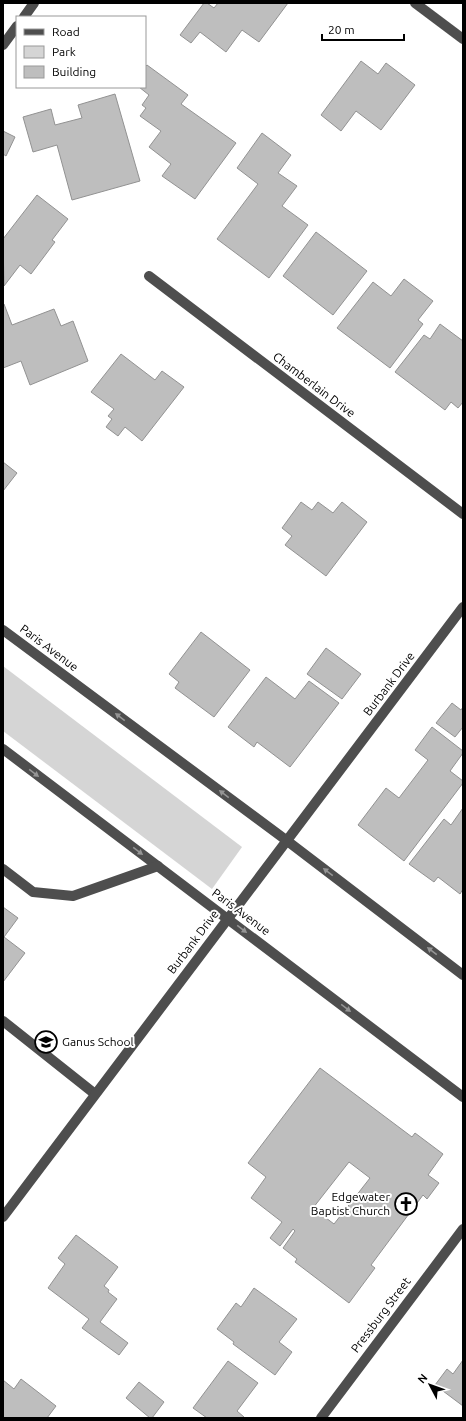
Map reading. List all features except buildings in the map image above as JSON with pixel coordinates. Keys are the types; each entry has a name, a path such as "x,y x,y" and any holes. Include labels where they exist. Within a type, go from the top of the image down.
{"street":[{"path":"25,16 34,3"},
{"path":"415,3 463,39"},
{"path":"3,46 16,27"},
{"name":"Chamberlain Drive","path":"150,276 463,514"},
{"name":"Burbank Drive","path":"3,1217 463,607"},
{"name":"Paris Avenue","path":"3,630 286,840 463,975"},
{"name":"Paris Avenue","path":"3,749 463,1097"},
{"path":"3,869 33,892 72,896 158,866"},
{"path":"3,1022 95,1094"},
{"name":"Pressburg Street","path":"320,1418 463,1228"}],"green space":[{"path":"3,666 242,847 212,889 3,731"}],"place":[{"name":"Ganus School","path":"46,1042"},
{"name":"Edgewater Baptist Church","path":"406,1204"}]}
